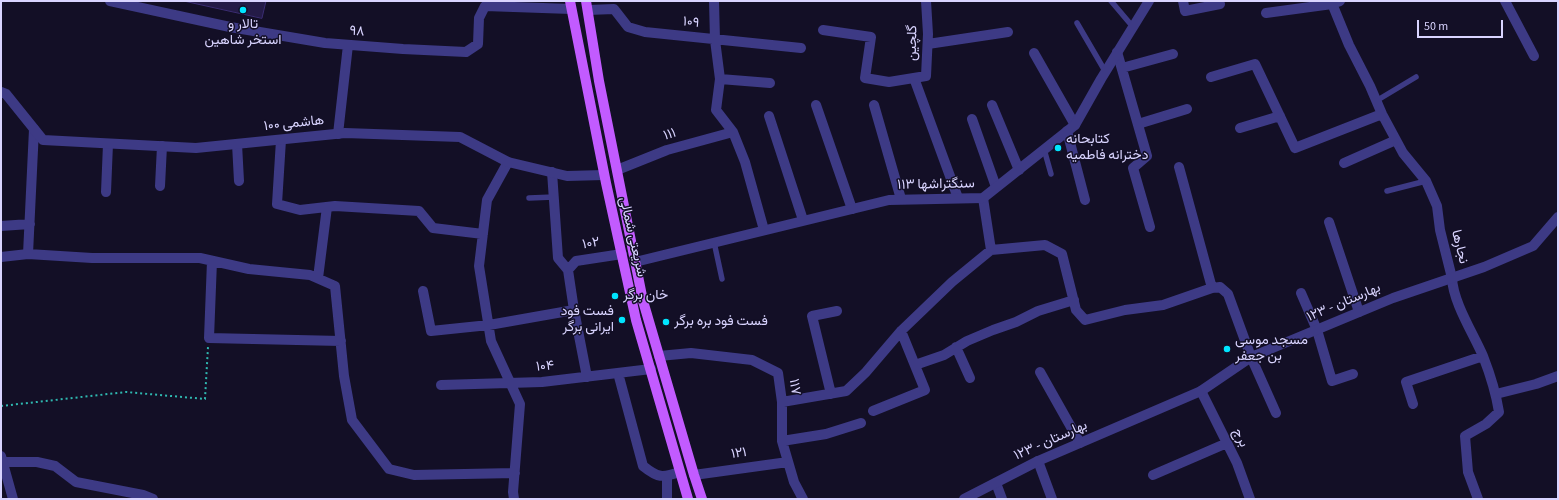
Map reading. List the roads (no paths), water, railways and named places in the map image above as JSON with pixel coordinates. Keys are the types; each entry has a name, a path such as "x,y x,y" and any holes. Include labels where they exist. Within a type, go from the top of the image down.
{"main road":[{"name":"شریعتی شمالی","path":"571,5 585,83 636,320 688,499"},
{"name":"شریعتی شمالی","path":"587,6 599,81 643,302 702,499"},
{"path":"585,83 599,81"}],"street":[{"name":"۹۸","path":"110,1 230,27 325,43 466,52 478,44 479,18 485,3 571,5"},
{"path":"714,1 714,40 720,79 716,110 733,132 745,162 764,230"},
{"name":"گلچین","path":"823,30 871,37 865,78 888,82 926,76 928,44 926,1"},
{"name":"سنگتراشها ۱۱۳","path":"635,262 889,200 983,198 1071,128 1149,1"},
{"path":"1183,1 1185,11 1220,4"},
{"path":"1505,1 1534,56"},
{"path":"1266,13 1334,2"},
{"name":"نجارها","path":"1334,2 1349,45 1382,114 1403,152 1426,180 1437,206 1440,230 1452,278 1452,285 1465,320 1483,356 1496,394 1499,412 1486,424 1465,436 1468,472 1478,499"},
{"name":"۱۰۹","path":"587,6 614,9 628,27 645,32 801,48"},
{"path":"928,44 1008,32"},
{"path":"338,134 348,45"},
{"path":"1117,52 1147,156 1133,168 1150,227"},
{"path":"1034,53 1071,128 1085,200"},
{"path":"1122,68 1174,54"},
{"path":"1211,77 1256,64 1295,148 1382,114"},
{"path":"914,78 958,198"},
{"path":"720,79 770,83"},
{"name":"هاشمی ۱۰۰","path":"1,92 6,94 43,140 196,148 338,134 460,137 508,162 567,176 604,175"},
{"path":"816,105 852,209"},
{"path":"874,105 901,200"},
{"path":"992,105 1018,170"},
{"path":"1138,124 1187,109"},
{"path":"769,116 803,220"},
{"path":"1240,128 1280,116"},
{"path":"972,118 996,187"},
{"path":"28,254 34,129"},
{"name":"۱۱۱","path":"617,170 667,150 733,132"},
{"path":"281,140 277,204 300,210 334,206 419,211 433,228 483,234"},
{"path":"1344,163 1396,140"},
{"path":"106,192 108,144"},
{"path":"237,144 239,181"},
{"path":"160,186 162,146"},
{"path":"508,162 487,200 479,266 491,341 520,404 513,492 514,499"},
{"path":"1179,167 1212,288"},
{"path":"552,172 558,258 568,270 587,377"},
{"path":"983,198 991,250"},
{"path":"318,278 327,207"},
{"name":"بهارستان - ۱۲۳","path":"964,499 1038,461 1201,390 1251,357 1393,298 1484,267 1533,246 1558,217"},
{"path":"1329,222 1359,312"},
{"path":"1,226 30,224"},
{"path":"782,402 846,391 866,372 900,331 952,282 991,250 1045,245 1062,254 1076,310 1085,320 1125,310 1163,305 1212,288 1220,287 1228,294 1251,357 1276,413"},
{"path":"1,258 28,254 92,258 200,258 249,269 310,275 318,278 335,286 344,376 352,420 389,469 414,475 515,473"},
{"name":"۱۰۲","path":"568,270 576,261 622,254"},
{"path":"212,261 209,338 341,341"},
{"path":"423,291 431,331 489,325 574,310"},
{"path":"1300,293 1316,330 1332,381 1353,374"},
{"path":"915,365 944,355 967,341 1016,322 1038,311 1074,300"},
{"path":"831,394 812,316 836,311"},
{"path":"873,411 925,390 900,331"},
{"path":"956,347 970,378"},
{"name":"۱۱۷","path":"659,356 691,353 752,360 778,373 782,402 782,441 794,482 803,499"},
{"path":"1413,404 1406,382 1483,356"},
{"name":"۱۰۴","path":"441,385 542,382 651,369"},
{"path":"1040,372 1080,443"},
{"path":"618,373 643,466 654,475 667,476 680,472"},
{"path":"1496,394 1536,384 1558,376"},
{"name":"برج","path":"1201,390 1237,463 1250,499"},
{"path":"782,441 826,434 861,423"},
{"path":"1153,475 1227,443"},
{"path":"13,499 2,459 37,462 55,466 76,482 143,495 153,499"},
{"path":"1038,461 1052,499"},
{"name":"۱۲۱","path":"694,474 788,462"},
{"path":"666,499 667,476"},
{"path":"996,483 1002,499"}],"lane":[{"path":"1111,1 1133,27"},
{"path":"1077,23 1105,71"},
{"path":"1376,101 1416,77"},
{"path":"1044,149 1051,174"},
{"path":"1387,191 1426,180"},
{"path":"529,198 554,197"},
{"path":"714,242 722,279"}],"place":[{"name":"تالار و استخر شاهین","path":"243,10"},
{"name":"کتابحانه دخترانه فاطمیه","path":"1058,148"},
{"name":"خان برگر","path":"615,296"},
{"name":"فست فود ایرانی برگر","path":"622,320"},
{"name":"فست فود بره برگر","path":"666,322"},
{"name":"مسجد موسی بن جعفر","path":"1227,349"}]}
